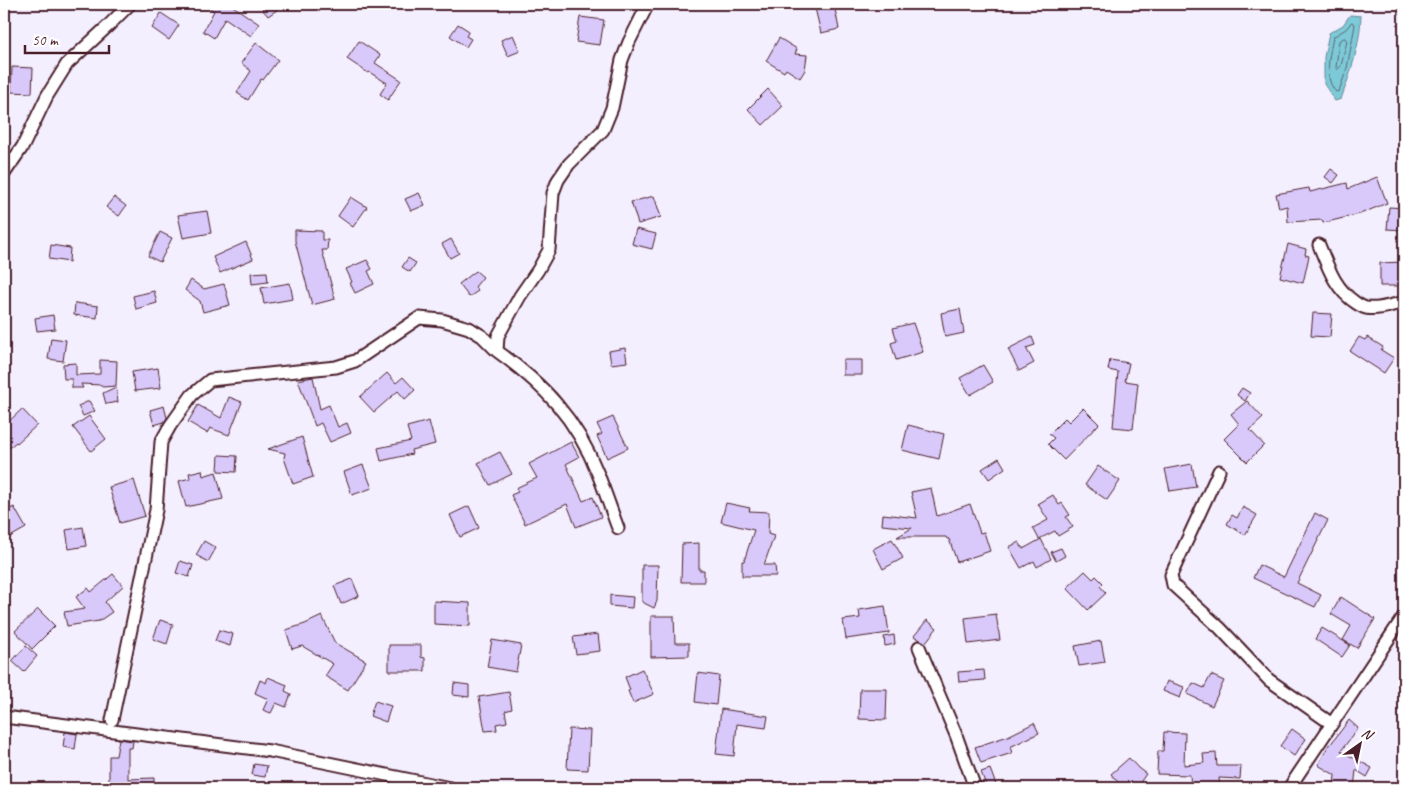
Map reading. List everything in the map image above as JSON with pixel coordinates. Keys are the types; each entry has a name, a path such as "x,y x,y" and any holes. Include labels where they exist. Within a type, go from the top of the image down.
{"street":[{"path":"4,174 24,146 47,96 67,64 130,4"},
{"path":"497,351 498,336 548,250 553,193 558,180 569,164 603,130 612,108 622,60 648,4"},
{"path":"1319,244 1339,288 1348,298 1364,308 1385,307 1404,302"},
{"path":"112,720 156,510 161,442 192,395 210,380 336,367 355,361 419,318 442,320 469,328 482,336 497,351 527,374 558,403 570,419 592,458 618,528"},
{"path":"1219,471 1171,575 1173,584 1220,628 1269,680 1332,724"},
{"path":"1289,788 1404,616"},
{"path":"919,647 956,735 975,788"},
{"path":"4,717 270,751 450,788"}],"water":[{"path":"1350,15 1361,16 1359,37 1341,99 1335,101 1324,84 1324,57 1329,33 1343,25"}],"building":[{"path":"204,4 230,4 259,24 251,36 225,18 214,38 203,31 214,11"},
{"path":"273,4 277,10 268,16 262,9"},
{"path":"814,4 834,4 839,29 821,33"},
{"path":"161,13 179,25 169,40 152,28"},
{"path":"580,17 604,20 600,45 576,42"},
{"path":"458,24 469,31 466,36 471,39 466,47 450,36"},
{"path":"513,35 520,51 508,56 501,40"},
{"path":"779,38 797,49 795,54 807,55 805,70 800,78 786,69 784,72 766,61"},
{"path":"359,41 380,55 375,63 401,80 388,100 380,94 387,83 347,59"},
{"path":"256,43 278,60 263,80 261,79 248,100 237,93 251,71 241,63"},
{"path":"12,67 33,68 32,93 11,92"},
{"path":"768,89 783,106 763,125 748,109"},
{"path":"1331,169 1339,175 1333,183 1325,177"},
{"path":"1377,177 1387,203 1360,214 1323,223 1322,220 1288,222 1287,206 1279,208 1276,194 1309,188 1310,192 1347,183 1348,189"},
{"path":"419,193 425,205 411,211 405,199"},
{"path":"654,196 661,217 638,224 631,202"},
{"path":"114,197 126,206 119,216 106,207"},
{"path":"351,197 367,207 353,227 338,216"},
{"path":"1389,207 1404,208 1404,230 1387,229"},
{"path":"207,211 211,233 183,238 178,215"},
{"path":"636,229 656,234 652,249 632,244"},
{"path":"295,230 322,231 322,240 328,240 327,250 322,250 335,299 312,305 295,241"},
{"path":"160,232 172,238 160,262 148,256"},
{"path":"451,239 459,253 450,258 442,244"},
{"path":"246,242 253,259 220,273 213,257"},
{"path":"1288,244 1306,249 1305,255 1309,256 1303,283 1280,277"},
{"path":"51,245 70,248 69,262 49,259"},
{"path":"408,258 416,263 410,272 402,267"},
{"path":"367,260 372,269 368,271 374,284 355,293 346,269"},
{"path":"1403,262 1403,286 1380,286 1380,263"},
{"path":"476,271 483,277 475,287 478,291 469,297 459,284"},
{"path":"267,272 268,282 252,284 251,273"},
{"path":"191,280 204,289 224,284 230,305 203,312 200,301 185,290"},
{"path":"290,283 293,299 264,304 261,288"},
{"path":"154,291 157,303 136,309 133,296"},
{"path":"75,303 98,306 97,318 74,315"},
{"path":"960,309 964,333 945,337 941,313"},
{"path":"1313,313 1332,314 1330,337 1311,336"},
{"path":"53,315 55,329 37,331 35,318"},
{"path":"913,323 923,352 896,360 891,343 897,341 893,328"},
{"path":"1032,337 1035,345 1026,348 1034,363 1019,371 1008,349"},
{"path":"1359,337 1365,340 1367,337 1383,347 1381,350 1394,358 1384,373 1350,351"},
{"path":"51,338 66,340 63,361 48,359"},
{"path":"625,348 627,362 611,364 609,351"},
{"path":"100,360 117,361 116,386 102,387 102,385 81,384 83,388 72,388 72,379 64,379 63,364 76,363 76,375 100,374"},
{"path":"843,360 862,360 862,375 843,375"},
{"path":"1110,360 1129,363 1125,381 1138,383 1133,429 1113,427 1118,372 1108,370"},
{"path":"983,365 993,382 970,395 960,378"},
{"path":"158,368 161,388 135,391 132,372"},
{"path":"387,373 396,383 403,377 415,390 405,399 398,391 374,412 360,397"},
{"path":"313,377 320,409 329,405 338,427 347,423 351,433 330,442 321,423 315,426 298,380"},
{"path":"116,387 118,402 106,404 103,393"},
{"path":"1242,388 1250,393 1245,401 1237,395"},
{"path":"229,397 242,402 229,435 210,428 207,433 188,422 198,405 221,418"},
{"path":"89,401 95,411 83,416 78,406"},
{"path":"1247,401 1263,418 1250,430 1264,445 1247,462 1224,439 1239,424 1231,414"},
{"path":"164,406 167,418 164,422 154,425 150,410"},
{"path":"1083,408 1099,424 1064,460 1048,444 1054,438 1049,434 1065,418 1069,422"},
{"path":"22,409 37,425 4,452 4,426"},
{"path":"89,416 106,439 91,451 73,427"},
{"path":"613,417 628,448 607,458 597,436 602,434 597,424"},
{"path":"429,421 435,444 411,450 412,454 381,461 378,448 411,441 407,427"},
{"path":"908,425 944,434 939,459 902,450"},
{"path":"302,437 313,477 293,484 284,458 285,453 268,449"},
{"path":"571,442 579,457 566,464 583,501 593,497 601,517 576,527 567,504 525,524 511,495 518,492 516,488 537,478 529,464"},
{"path":"500,452 512,474 490,485 478,463"},
{"path":"219,455 237,456 236,472 218,471"},
{"path":"999,458 1005,468 989,479 982,469"},
{"path":"1192,464 1196,487 1170,491 1165,469"},
{"path":"363,465 372,488 352,495 344,472"},
{"path":"1098,466 1120,481 1107,500 1085,485"},
{"path":"202,470 203,476 216,472 223,499 186,507 179,481 190,478 189,473"},
{"path":"134,480 145,516 120,523 109,487"},
{"path":"931,488 937,516 970,504 980,533 984,532 990,551 957,562 949,539 946,537 897,537 912,528 882,525 883,514 917,518 911,492"},
{"path":"1053,495 1059,505 1062,503 1070,515 1066,517 1073,527 1058,536 1055,531 1039,539 1033,528 1048,520 1038,504"},
{"path":"726,503 750,508 749,511 769,512 768,534 774,536 764,565 775,565 776,576 742,576 742,561 744,561 754,530 721,522"},
{"path":"469,506 479,528 460,537 450,515"},
{"path":"14,507 26,528 10,537 4,525 4,512"},
{"path":"1243,507 1257,515 1245,535 1227,524 1232,515 1237,518"},
{"path":"1315,513 1328,520 1297,583 1321,595 1315,607 1253,578 1259,565 1284,577"},
{"path":"83,527 86,546 69,549 66,530"},
{"path":"892,539 903,558 883,569 873,549"},
{"path":"1041,539 1051,559 1037,567 1034,561 1021,568 1009,547 1019,542 1023,549"},
{"path":"204,541 216,548 208,562 196,555"},
{"path":"699,543 699,570 704,570 704,582 681,582 682,544"},
{"path":"1061,548 1065,556 1056,561 1051,552"},
{"path":"180,561 193,565 189,577 176,573"},
{"path":"642,565 658,565 657,601 654,608 642,602"},
{"path":"1085,571 1093,579 1096,576 1103,583 1100,586 1106,593 1088,610 1067,588"},
{"path":"113,574 123,586 105,602 112,612 99,621 67,626 64,612 85,609 76,597 88,588 91,592"},
{"path":"352,579 359,596 341,604 334,586"},
{"path":"610,595 633,597 632,608 610,606"},
{"path":"1341,597 1375,619 1357,648 1343,640 1351,626 1331,614"},
{"path":"434,601 470,603 470,626 434,624"},
{"path":"885,606 889,633 846,639 843,620 860,618 859,610"},
{"path":"38,609 55,626 32,649 15,631"},
{"path":"996,614 1000,640 968,644 965,618"},
{"path":"322,616 335,643 366,661 348,690 325,676 333,664 302,646 292,649 286,630"},
{"path":"651,616 674,616 675,643 689,643 689,656 651,657"},
{"path":"160,620 173,624 167,644 153,639"},
{"path":"927,620 937,628 925,643 914,636"},
{"path":"1322,628 1350,645 1342,657 1315,639"},
{"path":"219,630 233,634 230,646 215,641"},
{"path":"598,634 600,651 576,654 573,637"},
{"path":"894,635 895,644 885,646 884,637"},
{"path":"492,640 521,645 516,672 487,667"},
{"path":"1101,641 1105,662 1079,666 1075,646"},
{"path":"389,645 421,645 421,657 425,658 425,671 389,671"},
{"path":"26,646 37,656 24,672 12,661"},
{"path":"642,669 654,694 633,703 625,677"},
{"path":"984,670 985,680 959,682 958,672"},
{"path":"698,673 719,676 716,705 695,702"},
{"path":"1211,675 1224,681 1212,706 1187,694 1193,683 1204,688"},
{"path":"268,677 287,685 285,691 291,694 286,707 276,703 271,713 263,710 268,699 255,693 260,680 266,683"},
{"path":"1167,681 1184,687 1180,698 1163,691"},
{"path":"454,683 469,685 469,697 453,695"},
{"path":"860,689 887,689 886,720 859,719"},
{"path":"509,692 512,709 505,711 507,722 496,724 497,730 485,731 479,697"},
{"path":"375,701 391,706 386,722 370,716"},
{"path":"721,709 768,716 766,728 737,724 734,756 716,754"},
{"path":"1349,720 1358,728 1341,751 1372,768 1367,777 1356,770 1354,788 1334,788 1335,775 1318,765 1329,745"},
{"path":"1034,723 1039,733 1010,747 1012,753 981,763 975,747 1008,736"},
{"path":"569,729 590,730 588,770 567,769"},
{"path":"1292,729 1306,739 1294,756 1280,746"},
{"path":"65,732 77,734 75,749 63,747"},
{"path":"1164,732 1185,733 1184,765 1204,763 1203,754 1216,753 1217,766 1241,766 1240,779 1219,778 1220,788 1191,788 1190,775 1157,774 1158,751 1163,751"},
{"path":"119,739 133,741 132,748 128,748 128,779 154,778 154,788 109,788 109,756 116,756"},
{"path":"1129,758 1146,774 1136,788 1123,788 1111,774"},
{"path":"254,764 267,766 265,777 252,775"},
{"path":"990,769 996,785 987,788 981,772"}]}
